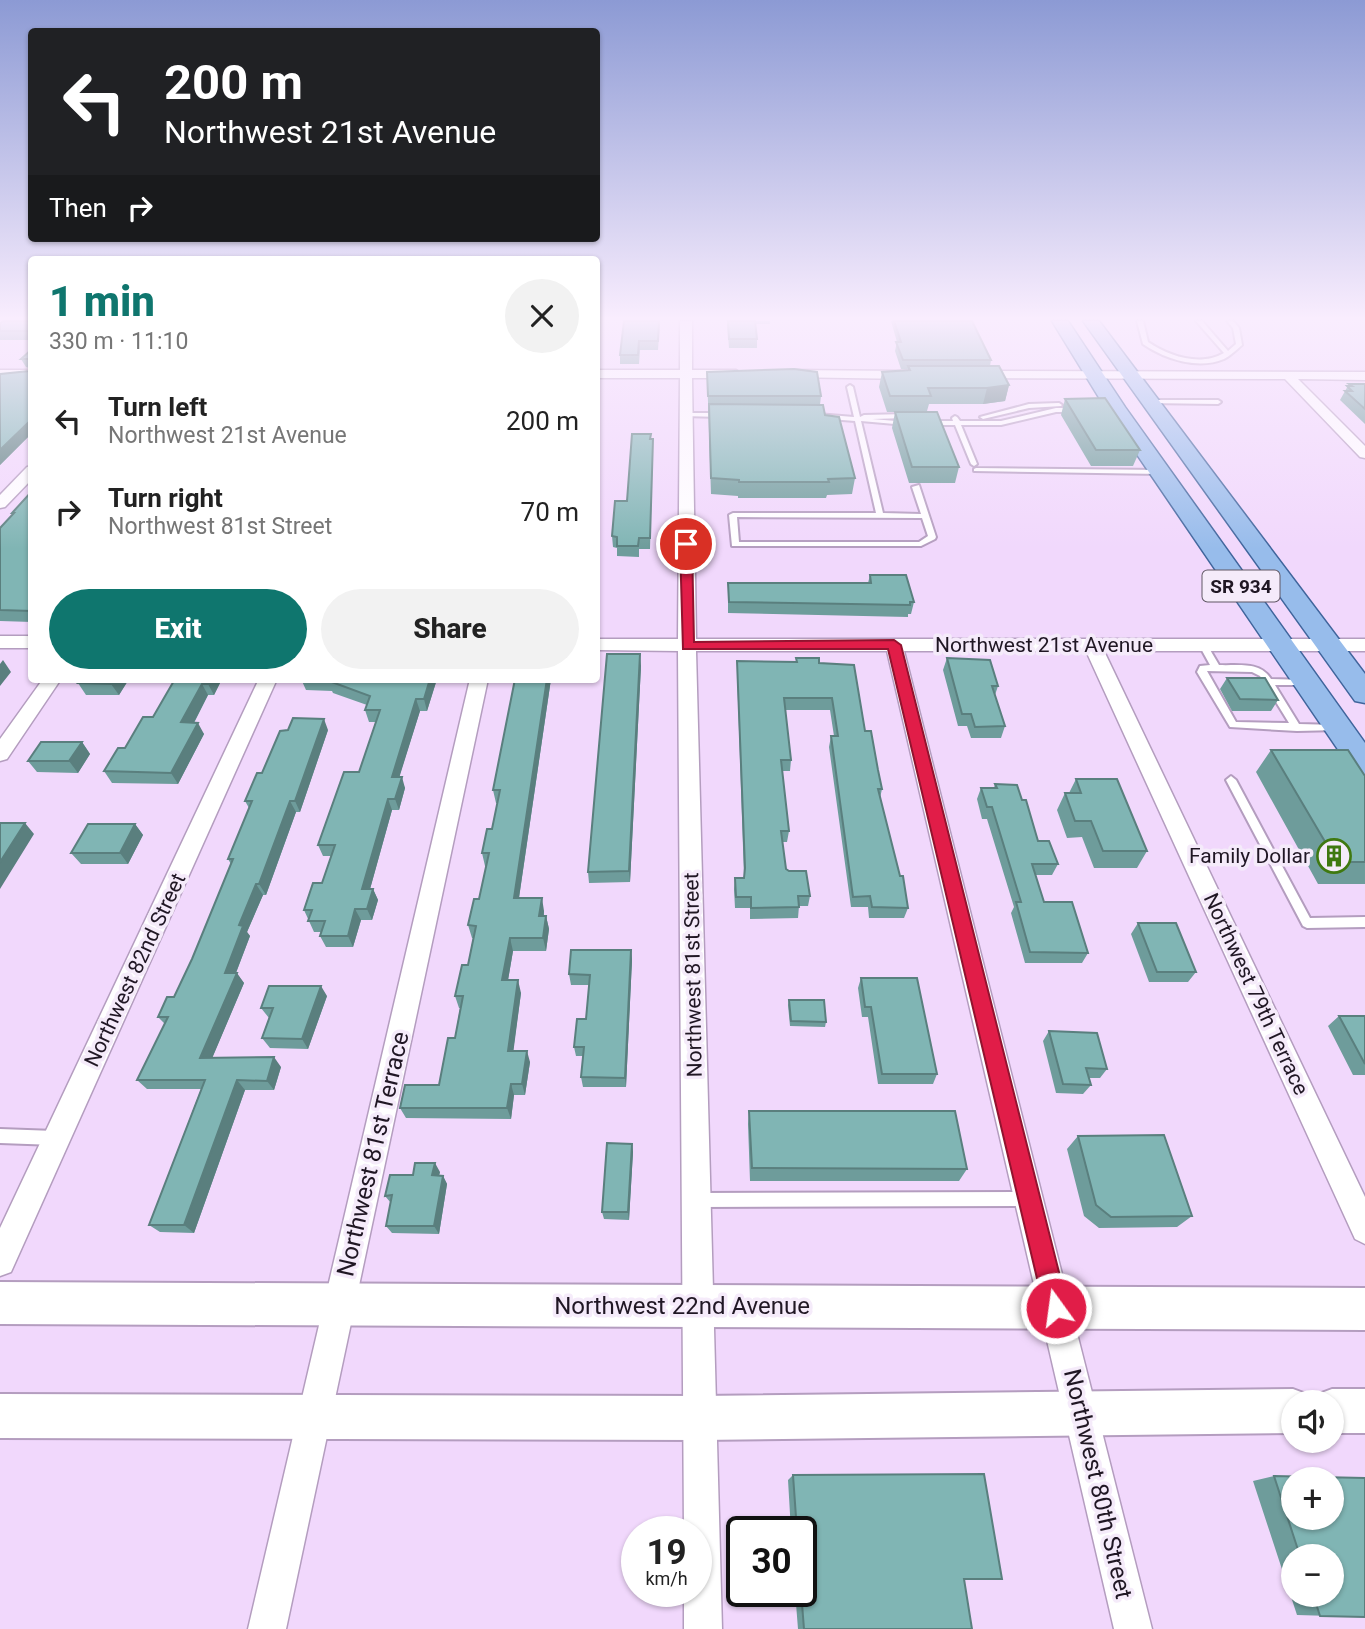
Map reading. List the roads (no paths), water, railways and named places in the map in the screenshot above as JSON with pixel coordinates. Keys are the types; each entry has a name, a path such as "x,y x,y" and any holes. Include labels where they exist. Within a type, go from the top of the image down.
{"main road":[{"name":"SR 934","path":"1105,397 1110,408 1161,472 1365,765"},
{"name":"SR 934","path":"1146,397 1365,694"},
{"path":"1161,472 1202,472"},
{"name":"Northwest 22nd Avenue","path":"0,1303 1365,1309"},
{"path":"0,1416 700,1418 1281,1411"},
{"path":"1344,1411 1365,1411"}],"street":[{"name":"Northwest 81st Street","path":"685,397 703,1629"},
{"path":"1309,397 1365,454"},
{"path":"0,504 28,474"},
{"path":"0,642 28,642"},
{"name":"Northwest 21st Avenue","path":"600,645 1365,645"},
{"name":"Northwest 80th Street","path":"894,645 1133,1629"},
{"name":"Northwest 79th Terrace","path":"1093,646 1364,1223"},
{"path":"0,754 49,683"},
{"name":"Northwest 82nd Street","path":"0,1261 266,683"},
{"name":"Northwest 81st Terrace","path":"267,1629 478,683"}],"lane":[{"path":"853,397 880,516"},
{"path":"1150,402 1218,402"},
{"path":"805,416 858,418 877,423 956,420 1001,424 1056,410 1082,408 1029,406 990,418 970,417 956,420"},
{"path":"685,415 736,415"},
{"path":"956,420 975,467 1161,472"},
{"path":"916,488 932,537 921,544 735,544 733,515 925,516"},
{"path":"1203,645 1216,668"},
{"path":"1297,728 1259,671 1203,668 1202,672 1233,725 1297,728 1340,728"},
{"path":"1268,682 1308,682"},
{"path":"1231,780 1307,923 1365,922"},
{"path":"0,1136 58,1138"},
{"path":"697,1200 1029,1199"}],"place":[{"name":"Family Dollar","path":"1334,856"}]}
